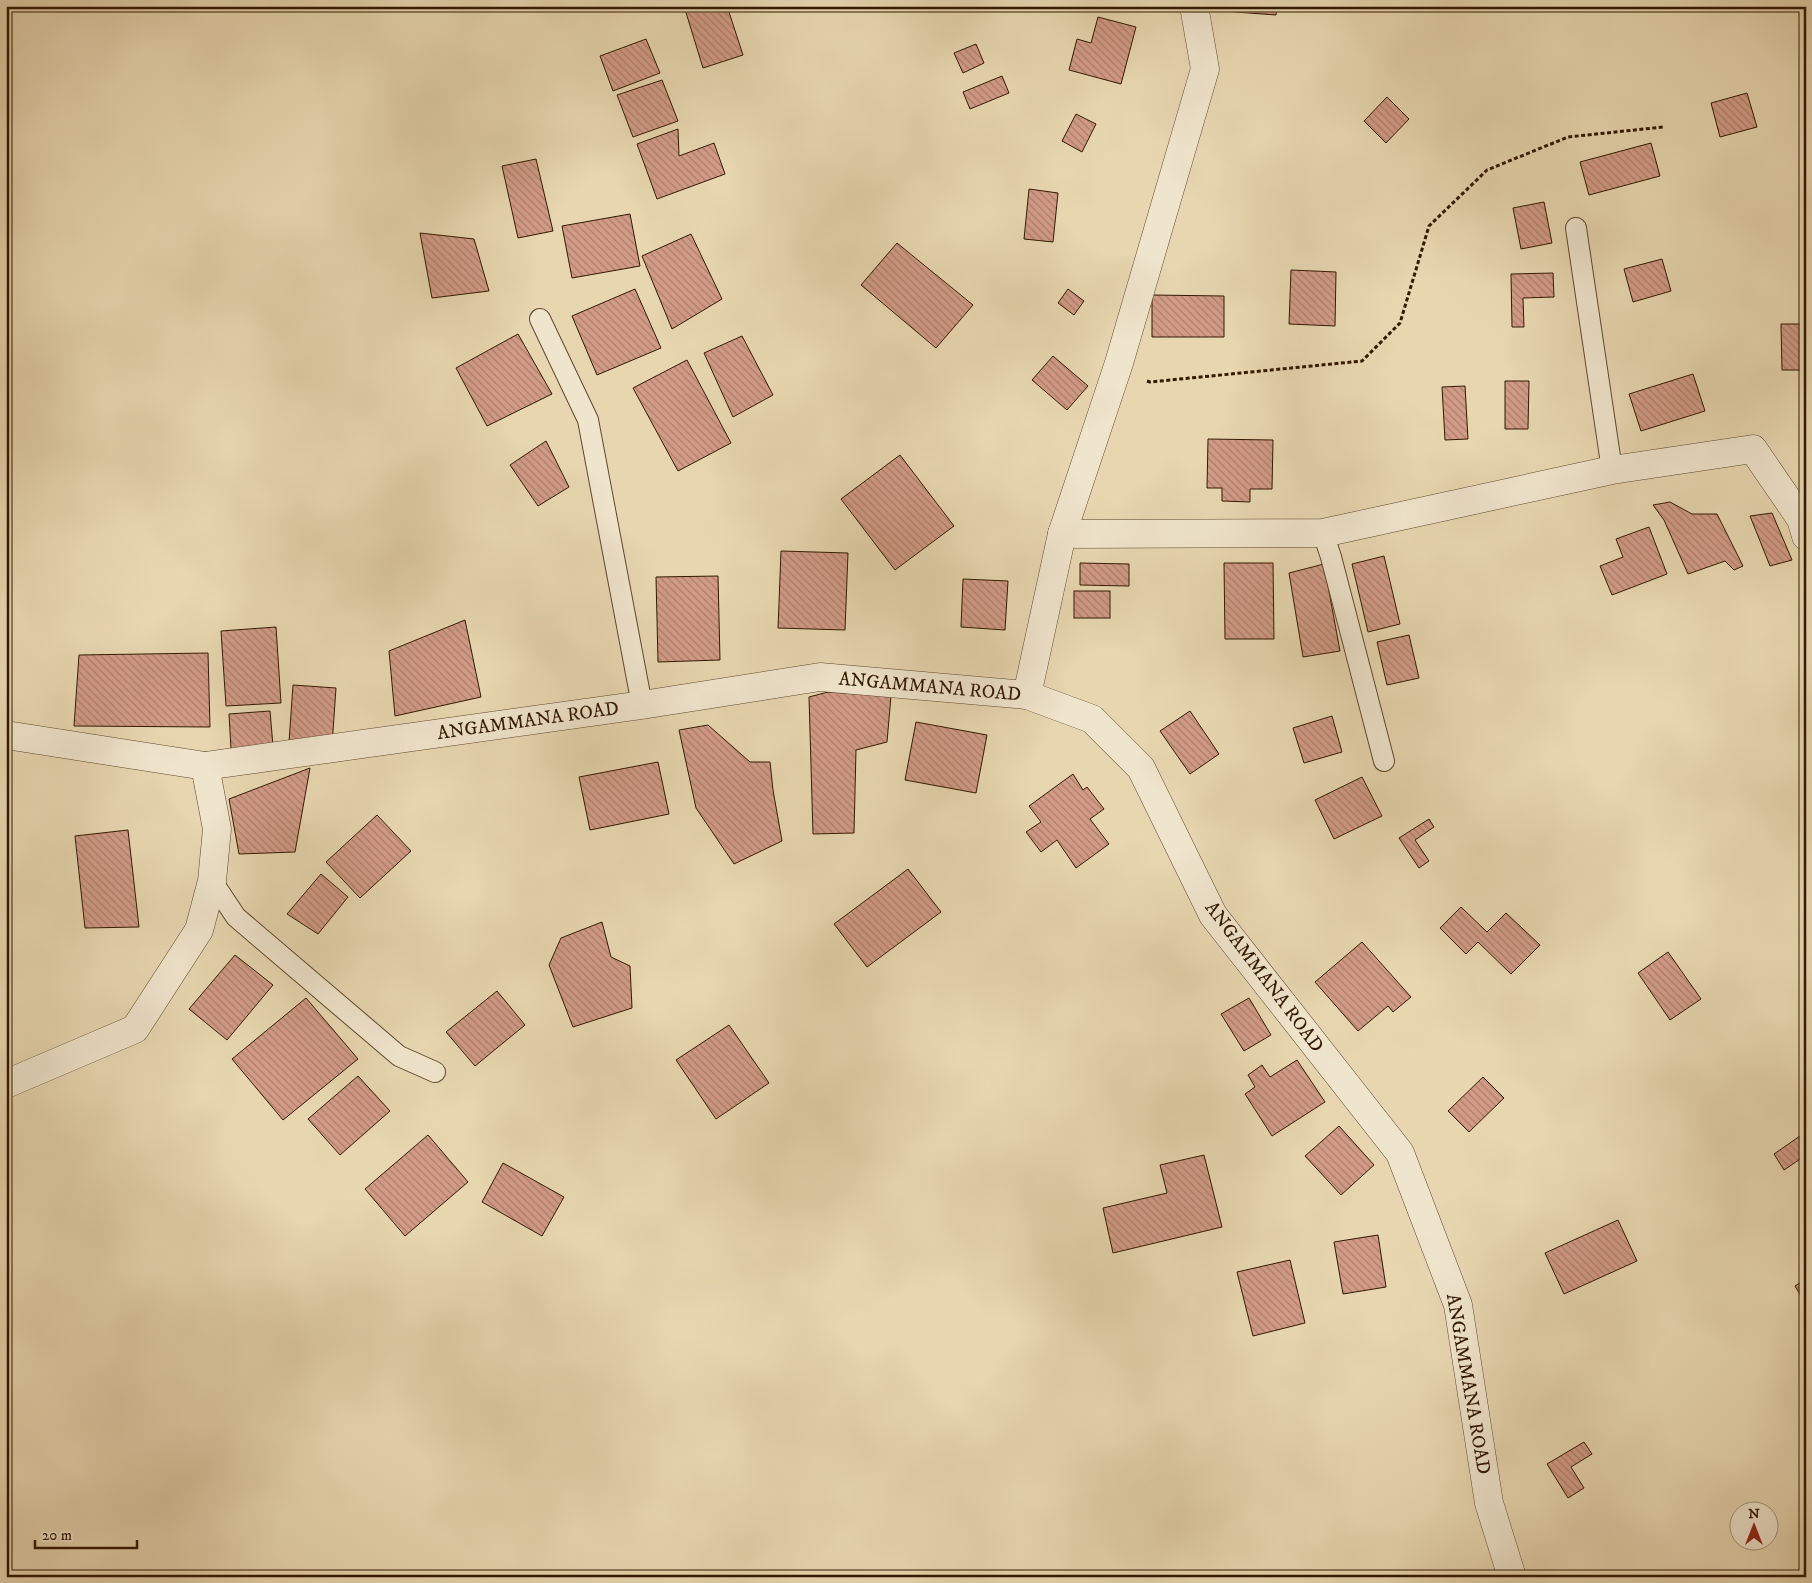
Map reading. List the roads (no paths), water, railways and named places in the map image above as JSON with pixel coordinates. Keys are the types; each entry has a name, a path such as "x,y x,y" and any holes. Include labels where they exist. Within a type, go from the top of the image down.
{"street":[{"path":"1027,695 1062,534 1119,363 1206,69 1194,6"},
{"path":"1062,534 1323,533 1612,470 1752,449 1801,519 1806,536"},
{"name":"ANGAMMANA ROAD","path":"6,735 205,766 642,705 820,677 1027,695 1092,719 1141,768 1213,915 1400,1154 1458,1305 1489,1503 1512,1577"},
{"path":"6,1084 135,1029 199,930 212,881 217,829 205,766"}],"lane":[{"path":"1576,228 1612,470"},
{"path":"540,319 588,420 642,705"},
{"path":"1323,533 1331,557 1384,761"},
{"path":"212,881 236,916 244,923 399,1056 434,1072"}]}
